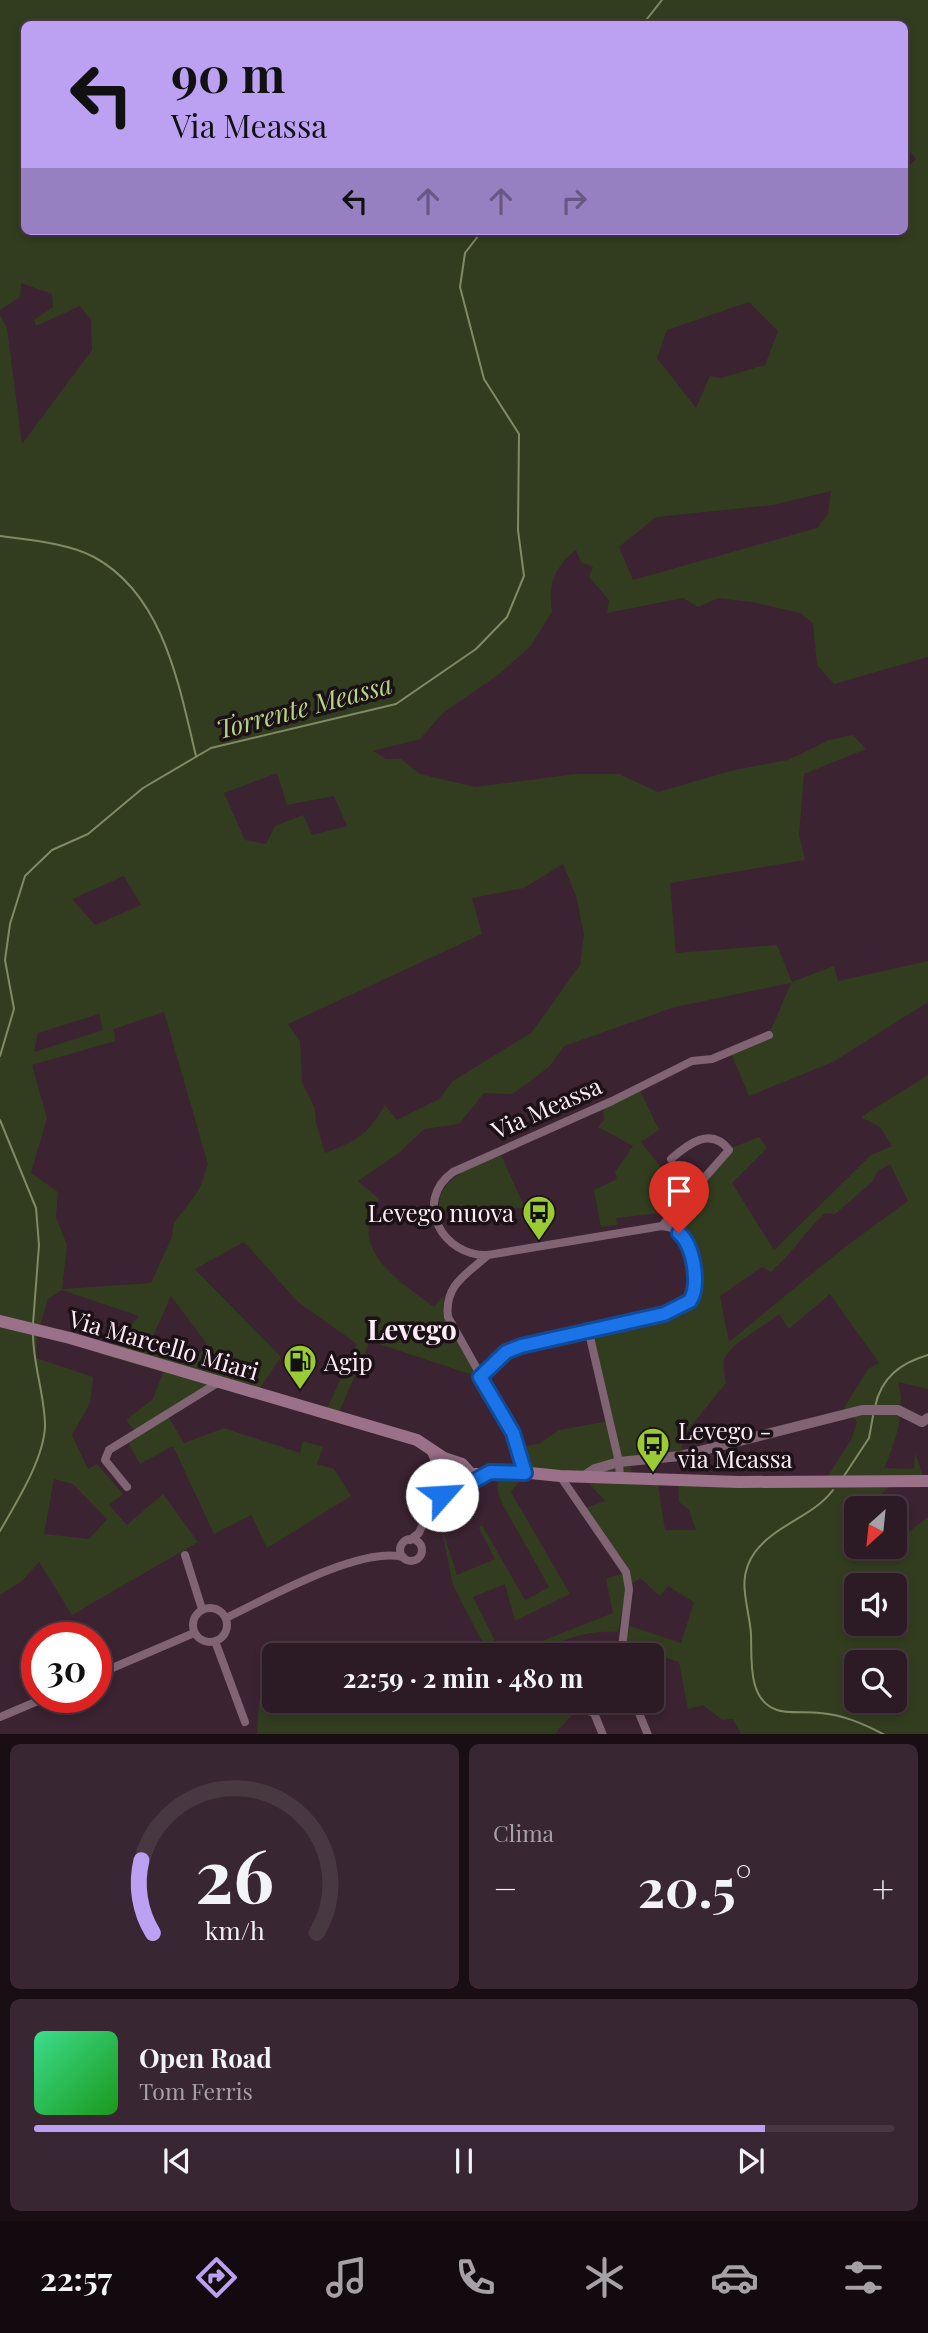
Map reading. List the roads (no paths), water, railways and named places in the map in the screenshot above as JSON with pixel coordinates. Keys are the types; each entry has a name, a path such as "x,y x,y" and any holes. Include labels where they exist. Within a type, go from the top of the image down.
{"main road":[{"name":"Via Marcello Miari","path":"0,1321 40,1329 417,1440 444,1465 462,1464 467,1478"},
{"path":"444,1465 437,1477 444,1488 458,1490 467,1478 500,1471 560,1476 739,1482 928,1481"}],"street":[{"name":"Via Meassa","path":"662,1226 488,1255 463,1251 444,1235 436,1222 433,1202 447,1176 692,1061 712,1059 769,1035"},
{"path":"480,1377 513,1348 664,1314 690,1301 696,1287 688,1244 679,1233 662,1226 729,1150 723,1142 703,1138 689,1143 671,1159"},
{"path":"488,1255 457,1281 447,1303 450,1323 513,1433 525,1473"},
{"path":"589,1333 620,1462 620,1478"},
{"path":"127,1488 105,1460 109,1450 219,1382"},
{"path":"583,1477 595,1469 620,1462 680,1456 862,1410 883,1409 909,1413 926,1422"},
{"path":"560,1476 626,1572 629,1588 623,1643"},
{"path":"415,1542 444,1488"},
{"path":"403,1558 402,1545 415,1542"},
{"path":"226,1618 337,1567 389,1556 412,1561 418,1558 421,1552 415,1542"},
{"path":"186,1555 202,1609"},
{"path":"202,1609 218,1610 226,1618 224,1635 215,1642 203,1641 194,1633 194,1617 202,1609"},
{"path":"112,1668 194,1633"},
{"path":"215,1642 245,1722"},
{"path":"0,1717 21,1708"},
{"path":"594,1713 603,1734"},
{"path":"639,1713 648,1734"}],"waterway":[{"name":"Torrente Meassa","path":"645,21 662,0"},
{"name":"Torrente Meassa","path":"0,1056 14,1009 5,960 10,924 25,876 52,850 88,834 143,788 211,748 396,704 476,649 507,617 524,576 518,530 519,434 484,379 460,287 465,253 479,235"},
{"path":"0,536 48,543 84,552 118,574 137,594 153,618 165,644 175,672 196,756"},
{"name":"Torrente Meassa","path":"0,1120 36,1208 39,1245 33,1324"},
{"name":"Torrente Meassa","path":"0,1531 28,1480 43,1439 43,1403 33,1334"},
{"path":"875,1407 887,1379 909,1362 928,1355"},
{"path":"844,1476 869,1438 873,1416"},
{"path":"833,1490 815,1507 773,1534 749,1562 744,1582 753,1677 760,1697 767,1705 777,1710 837,1716 883,1734"}],"place":[{"name":"Levego nuova","path":"539,1242"},
{"name":"Agip","path":"300,1391"},
{"name":"Levego - via Meassa","path":"653,1474"}],"district":[{"name":"Levego","path":"412,1328"}]}
